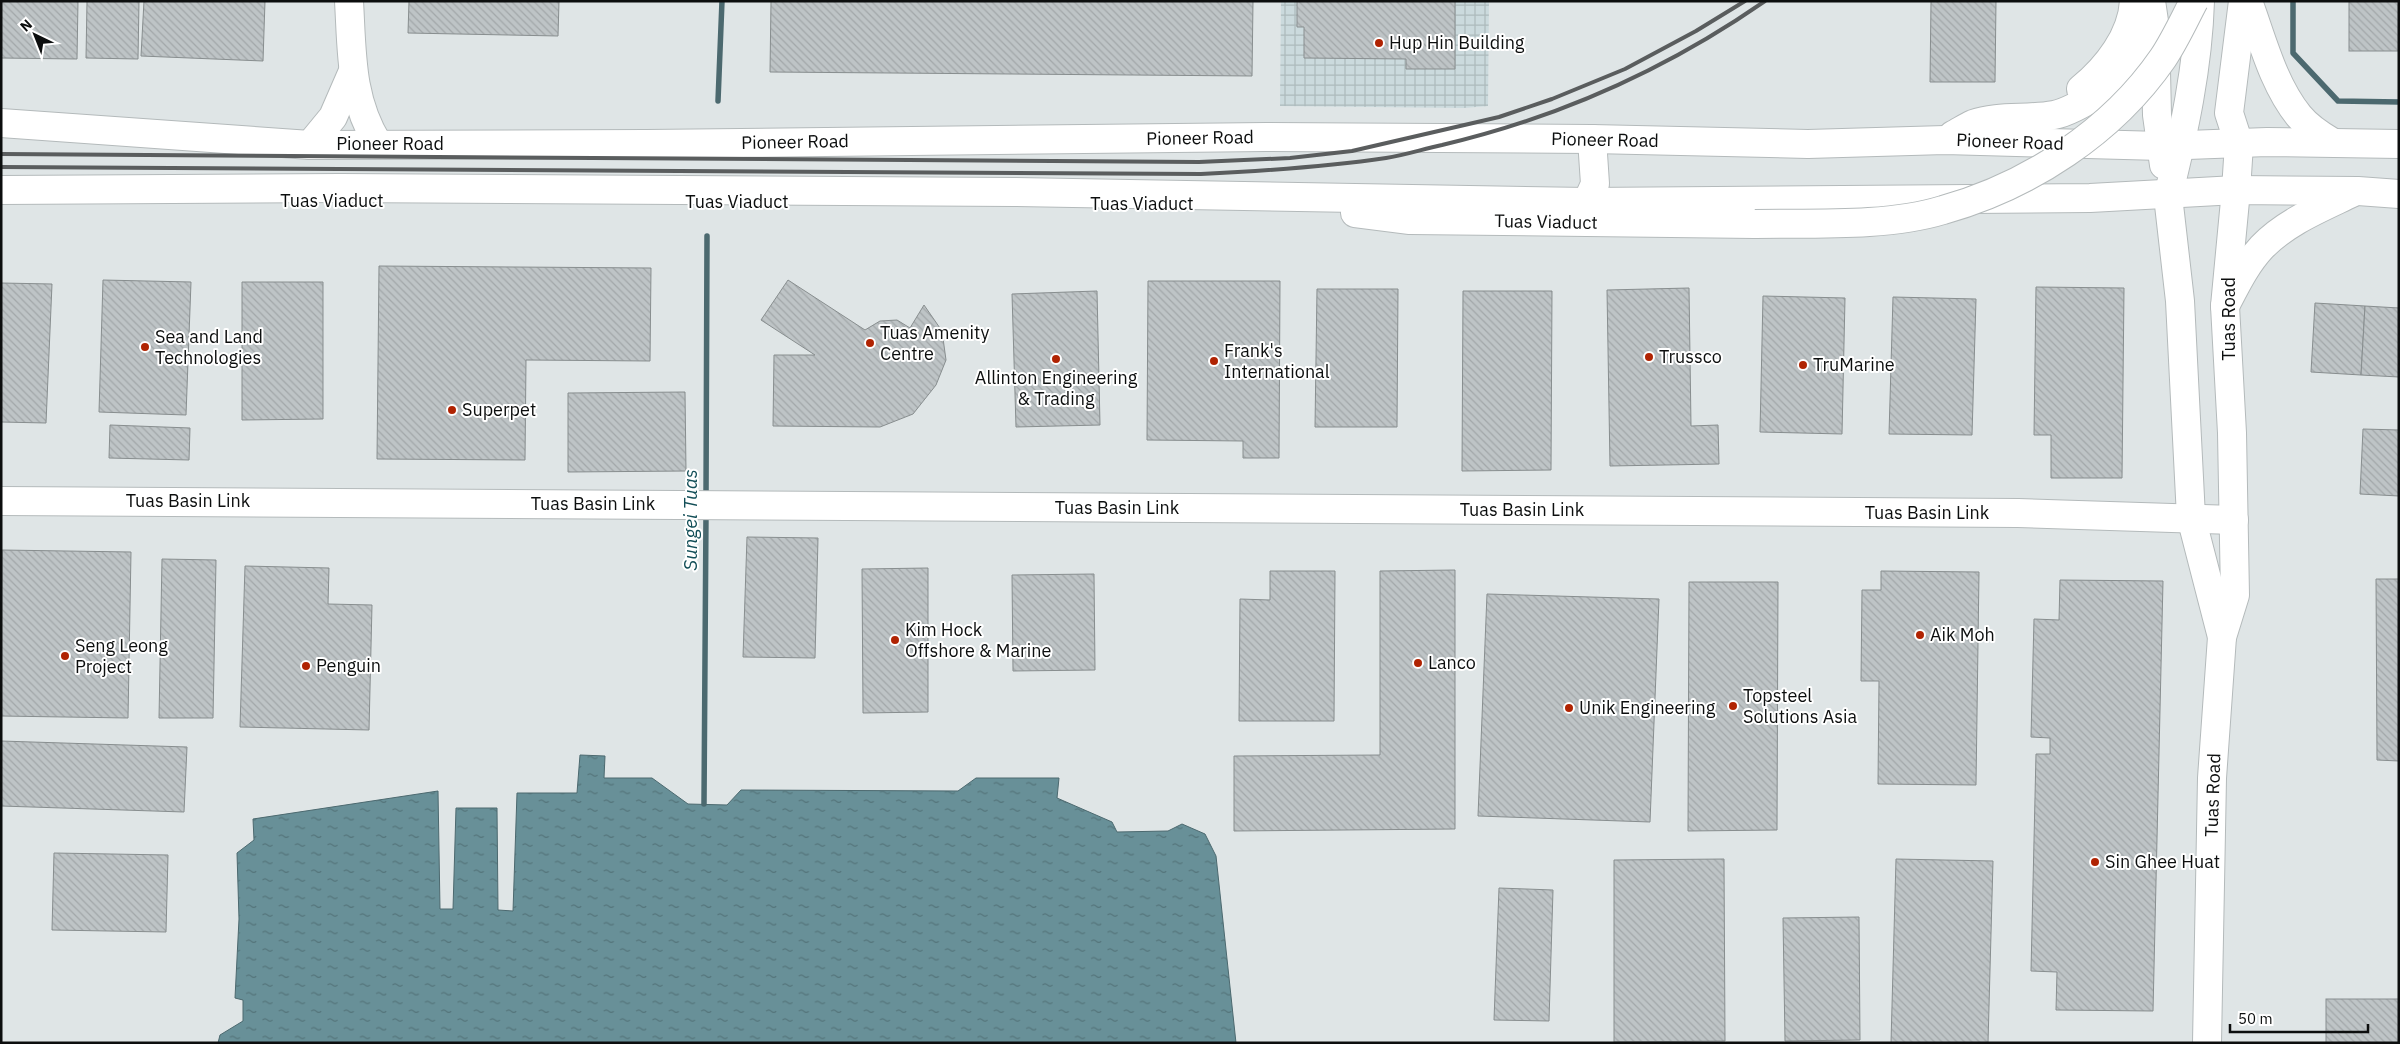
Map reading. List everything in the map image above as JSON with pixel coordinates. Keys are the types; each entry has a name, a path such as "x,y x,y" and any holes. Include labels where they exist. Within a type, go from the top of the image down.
{"main road":[{"path":"349,1 353,71 361,112 366,125 378,144"},
{"path":"2032,116 2050,104 2080,91 2110,62 2123,38 2134,1"},
{"name":"Tuas Road","path":"2151,1 2155,28 2157,115 2171,145"},
{"name":"Tuas Viaduct","path":"1,204 351,201 1278,205 1410,220 1755,224 1856,223 1942,211 1993,192 2058,158 2093,133 2142,85 2163,57 2194,1"},
{"name":"Tuas Road","path":"2200,1 2199,26 2171,145 2168,196 2180,301 2191,517 2222,637"},
{"name":"Tuas Road","path":"2207,1043 2212,778 2222,637 2235,595 2232,433 2225,306 2239,144 2229,114 2243,1"},
{"path":"2248,1 2272,66 2286,97 2313,130 2332,142"},
{"path":"1945,140 1974,124 2032,116 2055,115 2114,84 2145,54 2155,28"},
{"path":"310,145 333,117 353,71"},
{"name":"Pioneer Road","path":"1,123 310,145 647,144 1266,137 1592,139 1808,144 1945,140 2171,145 2332,142 2399,144"},
{"path":"1587,202 1594,184 1592,139"},
{"path":"1,190 340,188 1013,192 1587,202 2090,198 2168,196 2236,190 2358,190 2399,194"},
{"path":"2225,306 2242,273 2263,246 2307,215 2358,190"},
{"name":"Tuas Basin Link","path":"1,501 2018,513 2191,517 2234,520"}],"shaded area":[{"path":"1281,1 1489,1 1488,106 1464,108 1280,106"}],"water":[{"path":"580,755 605,756 604,778 652,778 688,804 727,805 741,790 958,791 976,778 1059,778 1057,798 1112,822 1117,832 1168,831 1182,824 1205,834 1216,856 1236,1043 218,1043 220,1035 243,1021 243,1000 235,998 239,919 237,853 254,840 253,819 438,791 440,909 453,909 456,808 497,808 498,910 513,911 517,793 577,793"}],"building":[{"path":"1,1 78,1 77,59 1,58"},
{"path":"87,1 139,1 138,59 86,58"},
{"path":"144,1 265,1 263,61 141,56"},
{"path":"409,1 559,1 558,36 408,33"},
{"path":"771,1 1253,1 1252,76 770,72"},
{"name":"Hup Hin Building","path":"1297,1 1455,1 1455,69 1406,69 1406,59 1304,58 1304,27 1297,27"},
{"path":"1931,1 1996,1 1995,82 1930,82"},
{"path":"2349,1 2399,1 2399,51 2349,51"},
{"name":"Superpet","path":"379,266 651,268 650,361 526,360 525,460 377,459"},
{"name":"Sea and Land Technologies","path":"103,280 191,282 186,415 99,412"},
{"name":"Tuas Amenity Centre","path":"788,280 865,330 880,321 897,320 910,328 924,305 942,331 946,360 936,385 913,414 880,427 773,426 774,355 815,355 761,320"},
{"name":"Frank's International","path":"1148,281 1280,281 1279,458 1243,458 1243,441 1147,440"},
{"path":"242,282 323,282 323,419 242,420"},
{"path":"1,283 52,284 46,423 1,422"},
{"path":"2036,287 2124,288 2122,478 2051,478 2051,435 2034,435"},
{"name":"Trussco","path":"1689,288 1691,426 1718,425 1719,464 1610,466 1607,290"},
{"path":"1317,289 1398,289 1397,427 1315,427"},
{"name":"Allinton Engineering & Trading","path":"1097,291 1100,425 1016,427 1012,294"},
{"path":"1463,291 1552,291 1551,470 1462,471"},
{"name":"TruMarine","path":"1763,296 1845,298 1842,434 1760,432"},
{"path":"1893,297 1976,299 1972,435 1889,434"},
{"path":"2315,303 2365,306 2361,375 2311,372"},
{"path":"2365,306 2399,308 2399,377 2361,375"},
{"path":"685,392 686,471 568,472 568,393"},
{"path":"110,425 190,428 189,460 109,458"},
{"path":"2363,429 2399,430 2399,496 2360,494"},
{"path":"747,537 818,538 815,658 743,657"},
{"name":"Seng Leong Project","path":"2,550 131,552 128,718 1,716"},
{"path":"162,559 216,560 213,718 159,718"},
{"name":"Penguin","path":"245,566 329,568 328,604 372,605 369,730 240,727"},
{"name":"Kim Hock Offshore & Marine","path":"928,568 928,712 863,713 862,569"},
{"name":"Lanco","path":"1455,570 1455,829 1234,831 1234,756 1380,755 1380,571"},
{"path":"1270,571 1335,571 1334,721 1239,721 1240,599 1270,600"},
{"name":"Aik Moh","path":"1881,571 1979,572 1976,785 1878,784 1879,681 1861,681 1862,590 1881,590"},
{"path":"1094,574 1095,670 1013,671 1012,575"},
{"path":"2376,579 2399,579 2399,761 2377,760"},
{"name":"Sin Ghee Huat","path":"2060,580 2163,581 2153,1011 2056,1010 2057,972 2031,971 2036,754 2050,754 2050,738 2031,737 2034,619 2059,620"},
{"name":"Topsteel Solutions Asia","path":"1689,582 1778,582 1777,830 1688,831"},
{"name":"Unik Engineering","path":"1487,594 1659,599 1650,822 1478,816"},
{"path":"1,741 187,747 184,812 1,806"},
{"path":"54,853 168,855 166,932 52,930"},
{"path":"1724,859 1725,1041 1614,1042 1614,860"},
{"path":"1896,859 1993,861 1988,1043 1891,1043"},
{"path":"1499,888 1553,890 1549,1021 1494,1020"},
{"path":"1859,917 1860,1040 1785,1041 1783,918"},
{"path":"2326,999 2399,999 2399,1043 2326,1043"}],"waterway":[{"name":"Sungei Tuas","path":"718,101 722,1"},
{"path":"2293,1 2293,53 2338,101 2399,102"},
{"name":"Sungei Tuas","path":"706,499 707,236"},
{"name":"Sungei Tuas","path":"704,804 706,514"}],"railway":[{"path":"1,154 1199,162 1290,158 1352,151 1499,117 1552,99 1625,69 1696,31 1745,1"},
{"path":"1,167 1201,174 1317,166 1407,154 1485,134 1569,106 1650,69 1728,26 1765,1"}],"place":[{"name":"Hup Hin Building","path":"1379,43"},
{"name":"Tuas Amenity Centre","path":"870,343"},
{"name":"Sea and Land Technologies","path":"145,347"},
{"name":"Trussco","path":"1649,357"},
{"name":"Allinton Engineering & Trading","path":"1056,359"},
{"name":"Frank's International","path":"1214,361"},
{"name":"TruMarine","path":"1803,365"},
{"name":"Superpet","path":"452,410"},
{"name":"Aik Moh","path":"1920,635"},
{"name":"Kim Hock Offshore & Marine","path":"895,640"},
{"name":"Seng Leong Project","path":"65,656"},
{"name":"Lanco","path":"1418,663"},
{"name":"Penguin","path":"306,666"},
{"name":"Topsteel Solutions Asia","path":"1733,706"},
{"name":"Unik Engineering","path":"1569,708"},
{"name":"Sin Ghee Huat","path":"2095,862"}]}
